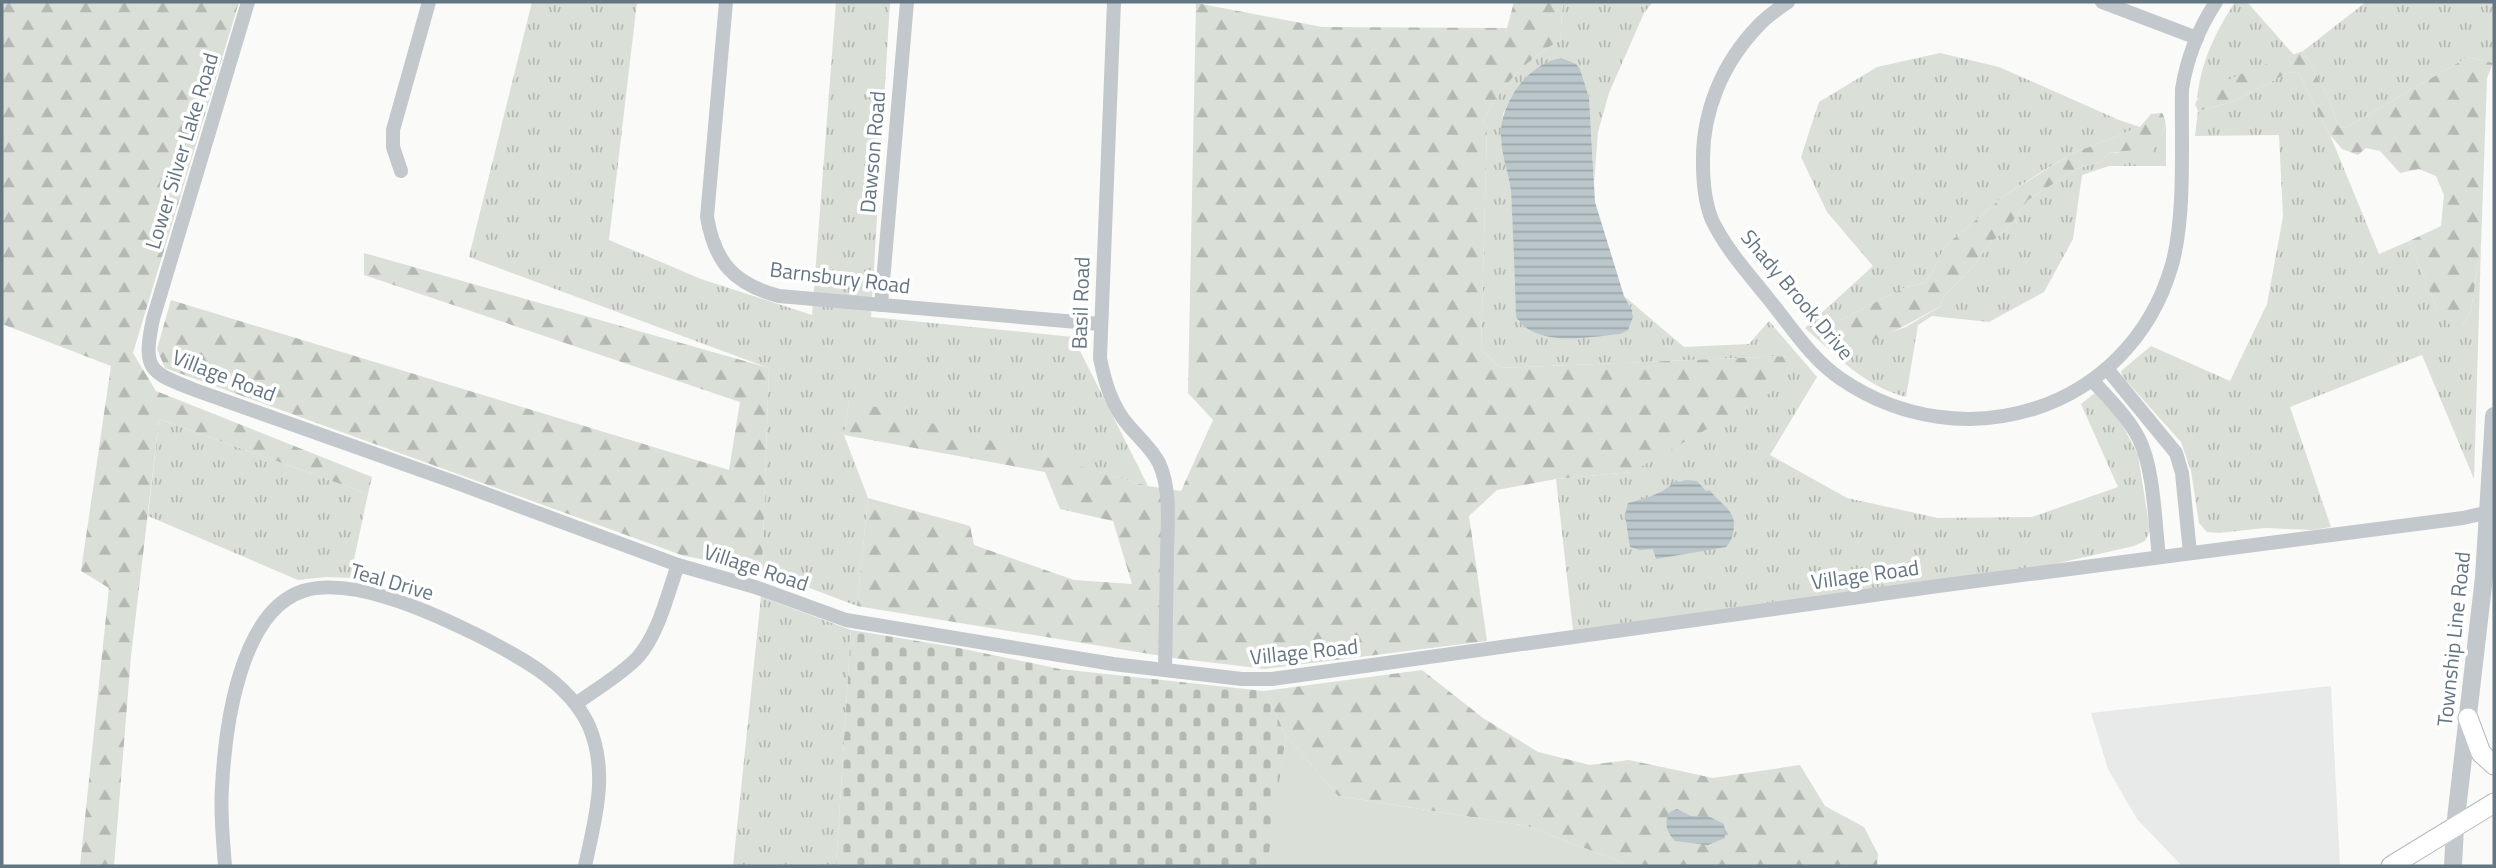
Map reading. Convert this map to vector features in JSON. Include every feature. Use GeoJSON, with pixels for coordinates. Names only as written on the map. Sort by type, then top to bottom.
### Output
{"type":"FeatureCollection","features":[{"type":"Feature","properties":{"kind":"main road"},"geometry":{"type":"LineString","coordinates":[[2468,718],[2481,753],[2494,765]]}},
{"type":"Feature","properties":{"kind":"main road"},"geometry":{"type":"LineString","coordinates":[[2391,866],[2494,803]]}},
{"type":"Feature","properties":{"kind":"street","name":"Lower Silver Lake Road"},"geometry":{"type":"LineString","coordinates":[[155,372],[150,364],[148,351],[156,313],[248,2]]}},
{"type":"Feature","properties":{"kind":"street"},"geometry":{"type":"LineString","coordinates":[[401,171],[393,147],[393,130],[429,2]]}},
{"type":"Feature","properties":{"kind":"street","name":"Barnsbury Road"},"geometry":{"type":"LineString","coordinates":[[726,2],[707,217],[716,250],[737,278],[759,291],[779,296],[1100,324]]}},
{"type":"Feature","properties":{"kind":"street","name":"Dawson Road"},"geometry":{"type":"LineString","coordinates":[[881,305],[907,2]]}},
{"type":"Feature","properties":{"kind":"street","name":"Basil Road"},"geometry":{"type":"LineString","coordinates":[[1114,2],[1100,358],[1110,396],[1127,425],[1144,442],[1158,462],[1165,481],[1165,670]]}},
{"type":"Feature","properties":{"kind":"street","name":"Shady Brook Drive"},"geometry":{"type":"LineString","coordinates":[[1788,2],[1759,24],[1729,63],[1710,105],[1702,142],[1703,180],[1711,217],[1726,247],[1817,358],[1840,378],[1876,399],[1925,414],[1964,420],[1995,419],[2033,410],[2069,394],[2108,370],[2140,333],[2171,268],[2179,213],[2182,89],[2189,57],[2216,2]]}},
{"type":"Feature","properties":{"kind":"street"},"geometry":{"type":"LineString","coordinates":[[2102,2],[2197,38]]}},
{"type":"Feature","properties":{"kind":"street"},"geometry":{"type":"LineString","coordinates":[[2108,370],[2176,453],[2182,473],[2190,552]]}},
{"type":"Feature","properties":{"kind":"street","name":"Village Road"},"geometry":{"type":"LineString","coordinates":[[155,372],[195,390],[678,565],[755,587],[846,620],[1165,670],[1242,679],[1299,677],[2492,512]]}},
{"type":"Feature","properties":{"kind":"street"},"geometry":{"type":"LineString","coordinates":[[2092,380],[2126,418],[2143,447],[2159,557]]}},
{"type":"Feature","properties":{"kind":"street","name":"Township Line Road"},"geometry":{"type":"LineString","coordinates":[[2453,866],[2455,827],[2492,512],[2494,416]]}},
{"type":"Feature","properties":{"kind":"street"},"geometry":{"type":"LineString","coordinates":[[576,704],[625,667],[646,646],[678,565]]}},
{"type":"Feature","properties":{"kind":"street","name":"Teal Drive"},"geometry":{"type":"LineString","coordinates":[[225,866],[222,789],[225,747],[244,666],[259,628],[278,605],[294,595],[332,587],[353,590],[416,608],[485,639],[527,663],[556,684],[576,704],[588,726],[599,763],[599,799],[585,866]]}},
{"type":"Feature","properties":{"kind":"shaded area"},"geometry":{"type":"Polygon","coordinates":[[[1561,58],[1576,64],[1580,69],[1589,97],[1595,202],[1633,317],[1628,330],[1620,334],[1578,338],[1549,337],[1525,327],[1516,317],[1511,192],[1501,138],[1502,125],[1510,99],[1527,77],[1537,68],[1561,58]]]}},
{"type":"Feature","properties":{"kind":"shaded area"},"geometry":{"type":"Polygon","coordinates":[[[1676,480],[1697,481],[1706,491],[1710,490],[1732,515],[1732,538],[1726,547],[1656,559],[1653,549],[1640,550],[1630,547],[1625,515],[1628,503],[1660,492],[1676,480]]]}},
{"type":"Feature","properties":{"kind":"shaded area"},"geometry":{"type":"Polygon","coordinates":[[[2331,686],[2340,866],[2182,866],[2137,819],[2108,769],[2091,713],[2331,686]]]}},
{"type":"Feature","properties":{"kind":"shaded area"},"geometry":{"type":"Polygon","coordinates":[[[1677,809],[1691,816],[1710,817],[1724,824],[1725,838],[1708,845],[1675,841],[1666,823],[1670,812],[1677,809]]]}},
{"type":"Feature","properties":{"kind":"green space"},"geometry":{"type":"Polygon","coordinates":[[[2,2],[239,2],[133,353],[156,391],[372,477],[368,494],[159,419],[131,656],[114,866],[80,866],[109,588],[81,571],[111,366],[2,324],[2,2]]]}},
{"type":"Feature","properties":{"kind":"green space"},"geometry":{"type":"Polygon","coordinates":[[[532,2],[637,2],[609,240],[701,279],[812,315],[836,2],[890,2],[871,317],[1073,337],[1148,486],[849,400],[844,435],[868,498],[857,606],[762,570],[769,368],[469,257],[532,2]]]}},
{"type":"Feature","properties":{"kind":"green space"},"geometry":{"type":"Polygon","coordinates":[[[1514,2],[1563,2],[1561,35],[1560,40],[1516,74],[1499,94],[1483,120],[1487,129],[1481,349],[1500,368],[1789,356],[1775,390],[1632,472],[1556,479],[1497,490],[1469,516],[1487,641],[1265,669],[1174,658],[857,606],[868,498],[970,526],[974,545],[1074,580],[1132,584],[1113,521],[1060,509],[1045,472],[844,435],[849,399],[1148,486],[1181,491],[1213,420],[1188,393],[1196,3],[1322,27],[1507,28],[1514,2]]]}},
{"type":"Feature","properties":{"kind":"green space"},"geometry":{"type":"Polygon","coordinates":[[[1563,2],[1653,2],[1644,13],[1609,93],[1598,132],[1594,184],[1589,97],[1580,69],[1561,58],[1548,62],[1528,76],[1511,97],[1503,114],[1501,140],[1511,190],[1518,321],[1555,337],[1620,334],[1633,317],[1624,296],[1684,347],[1749,344],[1769,321],[1817,377],[1770,455],[1847,498],[1938,518],[2032,517],[2118,487],[2081,404],[2095,393],[2121,422],[2138,455],[2150,531],[2145,541],[2134,546],[2050,565],[1573,630],[1556,479],[1632,472],[1788,356],[1500,368],[1481,349],[1487,129],[1483,120],[1499,94],[1516,74],[1560,40],[1563,2]]]}},
{"type":"Feature","properties":{"kind":"green space"},"geometry":{"type":"Polygon","coordinates":[[[2235,2],[2247,2],[2294,55],[2253,70],[2197,99],[2210,48],[2235,2]]]}},
{"type":"Feature","properties":{"kind":"green space"},"geometry":{"type":"Polygon","coordinates":[[[2366,2],[2494,2],[2493,63],[2468,57],[2345,128],[2339,127],[2326,93],[2303,51],[2366,2]]]}},
{"type":"Feature","properties":{"kind":"green space"},"geometry":{"type":"Polygon","coordinates":[[[2303,51],[2326,93],[2339,127],[2345,128],[2468,57],[2493,63],[2487,78],[2481,245],[2471,310],[2462,326],[2451,326],[2437,309],[2409,241],[2441,226],[2444,195],[2436,176],[2419,169],[2400,173],[2380,151],[2366,148],[2358,155],[2342,149],[2330,135],[2298,72],[2288,73],[2232,102],[2198,111],[2195,104],[2212,88],[2243,73],[2303,51]]]}},
{"type":"Feature","properties":{"kind":"green space"},"geometry":{"type":"Polygon","coordinates":[[[1940,53],[1999,67],[2140,127],[2071,154],[2004,196],[1945,246],[1924,283],[1906,287],[1840,320],[1842,349],[1906,327],[1941,306],[1943,297],[1970,270],[1991,242],[2007,229],[2028,200],[2076,169],[2102,161],[2108,153],[2145,147],[2160,137],[2166,120],[2166,166],[2109,166],[2082,175],[2073,239],[2044,292],[1989,322],[1932,316],[1918,325],[1906,397],[1864,378],[1805,328],[1873,266],[1827,212],[1801,157],[1819,102],[1877,67],[1940,53]]]}},
{"type":"Feature","properties":{"kind":"green space"},"geometry":{"type":"Polygon","coordinates":[[[2298,72],[2330,135],[2379,254],[2409,241],[2437,309],[2462,326],[2471,310],[2481,245],[2474,479],[2422,355],[2290,407],[2331,527],[2313,530],[2265,528],[2207,532],[2199,523],[2191,471],[2181,442],[2122,376],[2121,371],[2151,346],[2230,381],[2267,304],[2283,217],[2279,135],[2195,136],[2198,111],[2232,102],[2288,73],[2298,72]]]}},
{"type":"Feature","properties":{"kind":"green space"},"geometry":{"type":"Polygon","coordinates":[[[2162,113],[2165,119],[2164,129],[2152,154],[2136,150],[2108,153],[2102,161],[2076,169],[2028,200],[2007,229],[1991,242],[1970,270],[1943,297],[1941,306],[1867,342],[1837,348],[1825,345],[1823,339],[1827,328],[1906,287],[1924,283],[1945,246],[2004,196],[2071,154],[2140,127],[2151,114],[2162,113]]]}},
{"type":"Feature","properties":{"kind":"green space"},"geometry":{"type":"Polygon","coordinates":[[[364,253],[769,368],[762,570],[684,556],[165,368],[157,349],[171,300],[729,470],[740,402],[364,275],[364,253]]]}},
{"type":"Feature","properties":{"kind":"green space"},"geometry":{"type":"Polygon","coordinates":[[[159,419],[368,494],[350,578],[298,580],[148,516],[159,419]]]}},
{"type":"Feature","properties":{"kind":"green space"},"geometry":{"type":"Polygon","coordinates":[[[761,597],[851,630],[836,866],[733,866],[761,597]]]}},
{"type":"Feature","properties":{"kind":"green space"},"geometry":{"type":"Polygon","coordinates":[[[851,630],[954,647],[1060,669],[1264,691],[1286,735],[1268,866],[836,866],[851,630]]]}},
{"type":"Feature","properties":{"kind":"green space"},"geometry":{"type":"Polygon","coordinates":[[[1422,670],[1483,718],[1538,752],[1590,765],[1629,760],[1713,778],[1800,765],[1825,806],[1864,827],[1878,854],[1877,866],[1631,866],[1527,826],[1338,796],[1286,735],[1264,691],[1422,670]]]}},
{"type":"Feature","properties":{"kind":"green space"},"geometry":{"type":"Polygon","coordinates":[[[1286,735],[1338,796],[1527,826],[1631,866],[1267,866],[1286,735]]]}}]}
